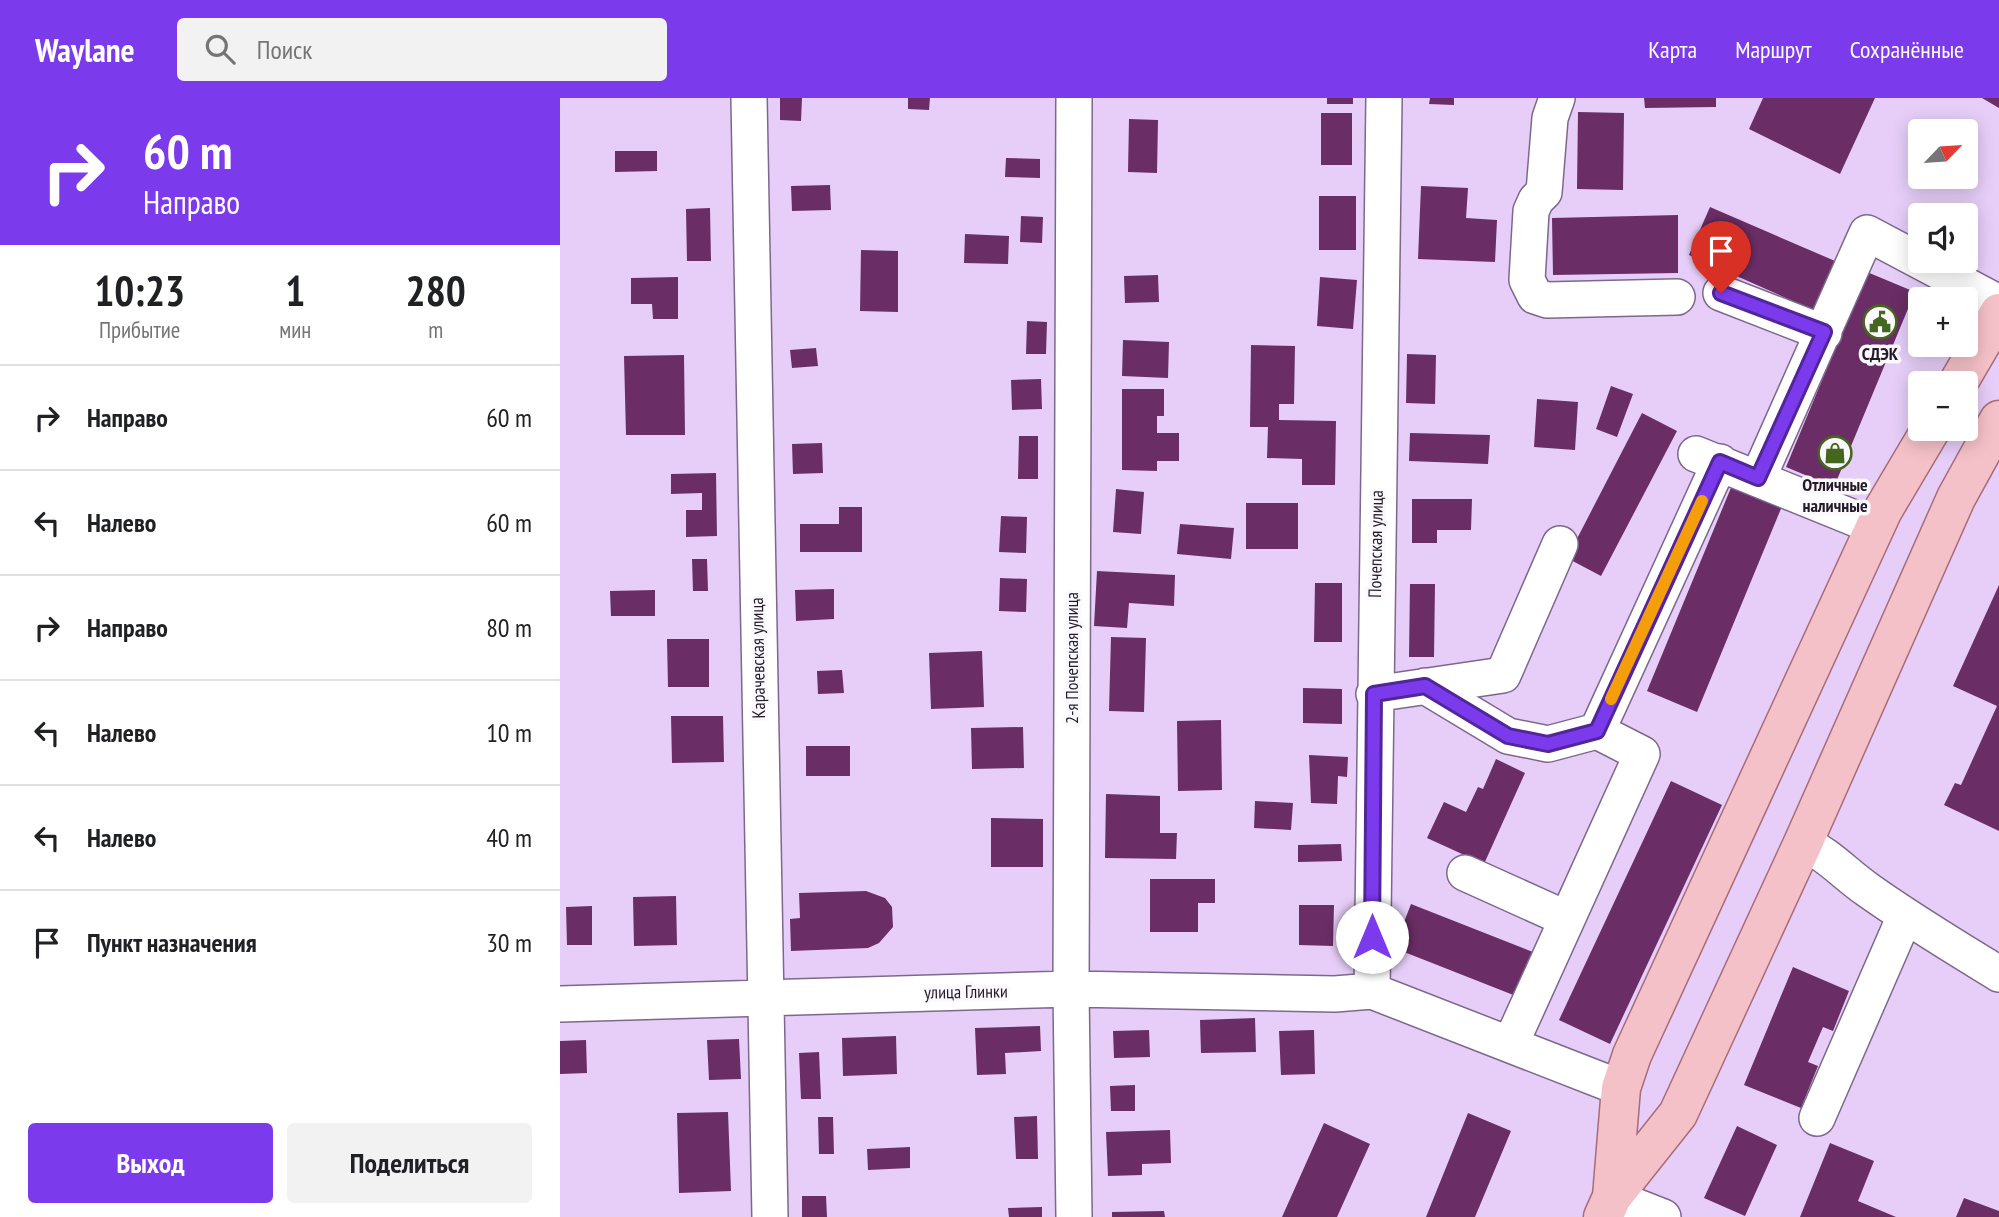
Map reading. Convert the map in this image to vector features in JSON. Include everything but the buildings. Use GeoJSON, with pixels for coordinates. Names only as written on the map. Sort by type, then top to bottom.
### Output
{"type":"FeatureCollection","features":[{"type":"Feature","properties":{"kind":"main road"},"geometry":{"type":"LineString","coordinates":[[1965,371],[1999,313]]}},
{"type":"Feature","properties":{"kind":"main road"},"geometry":{"type":"LineString","coordinates":[[1608,1207],[1678,1114],[1803,843],[1956,498],[1998,424]]}},
{"type":"Feature","properties":{"kind":"main road"},"geometry":{"type":"LineString","coordinates":[[1608,1207],[1621,1088],[1632,1055],[1876,527],[1924,441]]}},
{"type":"Feature","properties":{"kind":"street","name":"Карачевская улица"},"geometry":{"type":"LineString","coordinates":[[749,98],[770,1217]]}},
{"type":"Feature","properties":{"kind":"street","name":"2-я Почепская улица"},"geometry":{"type":"LineString","coordinates":[[1074,98],[1071,989],[1074,1217]]}},
{"type":"Feature","properties":{"kind":"street","name":"Почепская улица"},"geometry":{"type":"LineString","coordinates":[[1372,991],[1384,98]]}},
{"type":"Feature","properties":{"kind":"street"},"geometry":{"type":"LineString","coordinates":[[1557,98],[1550,118],[1545,192],[1536,200],[1531,211],[1527,280],[1535,296],[1546,300],[1677,298]]}},
{"type":"Feature","properties":{"kind":"street"},"geometry":{"type":"LineString","coordinates":[[1758,478],[1867,233],[1999,303]]}},
{"type":"Feature","properties":{"kind":"street"},"geometry":{"type":"LineString","coordinates":[[1721,293],[1824,332]]}},
{"type":"Feature","properties":{"kind":"street"},"geometry":{"type":"LineString","coordinates":[[1597,731],[1708,458],[1876,527]]}},
{"type":"Feature","properties":{"kind":"street"},"geometry":{"type":"LineString","coordinates":[[1374,694],[1503,675],[1560,544]]}},
{"type":"Feature","properties":{"kind":"street"},"geometry":{"type":"LineString","coordinates":[[1425,686],[1508,736],[1548,744],[1597,731],[1642,754],[1511,1043]]}},
{"type":"Feature","properties":{"kind":"street"},"geometry":{"type":"LineString","coordinates":[[1803,843],[1826,854],[1854,881],[1905,916],[1999,974]]}},
{"type":"Feature","properties":{"kind":"street"},"geometry":{"type":"LineString","coordinates":[[1465,873],[1567,919]]}},
{"type":"Feature","properties":{"kind":"street"},"geometry":{"type":"LineString","coordinates":[[1817,1118],[1905,916]]}},
{"type":"Feature","properties":{"kind":"street","name":"улица Глинки"},"geometry":{"type":"LineString","coordinates":[[560,1004],[1071,989],[1335,993],[1372,991]]}},
{"type":"Feature","properties":{"kind":"street"},"geometry":{"type":"LineString","coordinates":[[1372,991],[1621,1088]]}},
{"type":"Feature","properties":{"kind":"street"},"geometry":{"type":"LineString","coordinates":[[1608,1207],[1656,1216]]}},
{"type":"Feature","properties":{"kind":"slow traffic"},"geometry":{"type":"LineString","coordinates":[[1611,699],[1702,501]]}},
{"type":"Feature","properties":{"kind":"place","name":"СДЭК"},"geometry":{"type":"Point","coordinates":[1880,322]}},
{"type":"Feature","properties":{"kind":"place","name":"Отличные наличные"},"geometry":{"type":"Point","coordinates":[1835,453]}},
{"type":"Feature","properties":{"kind":"route"},"geometry":{"type":"LineString","coordinates":[[1372,937],[1374,694],[1425,686],[1508,736],[1548,744],[1597,731],[1720,462],[1758,478],[1824,332],[1721,293]]}}]}
